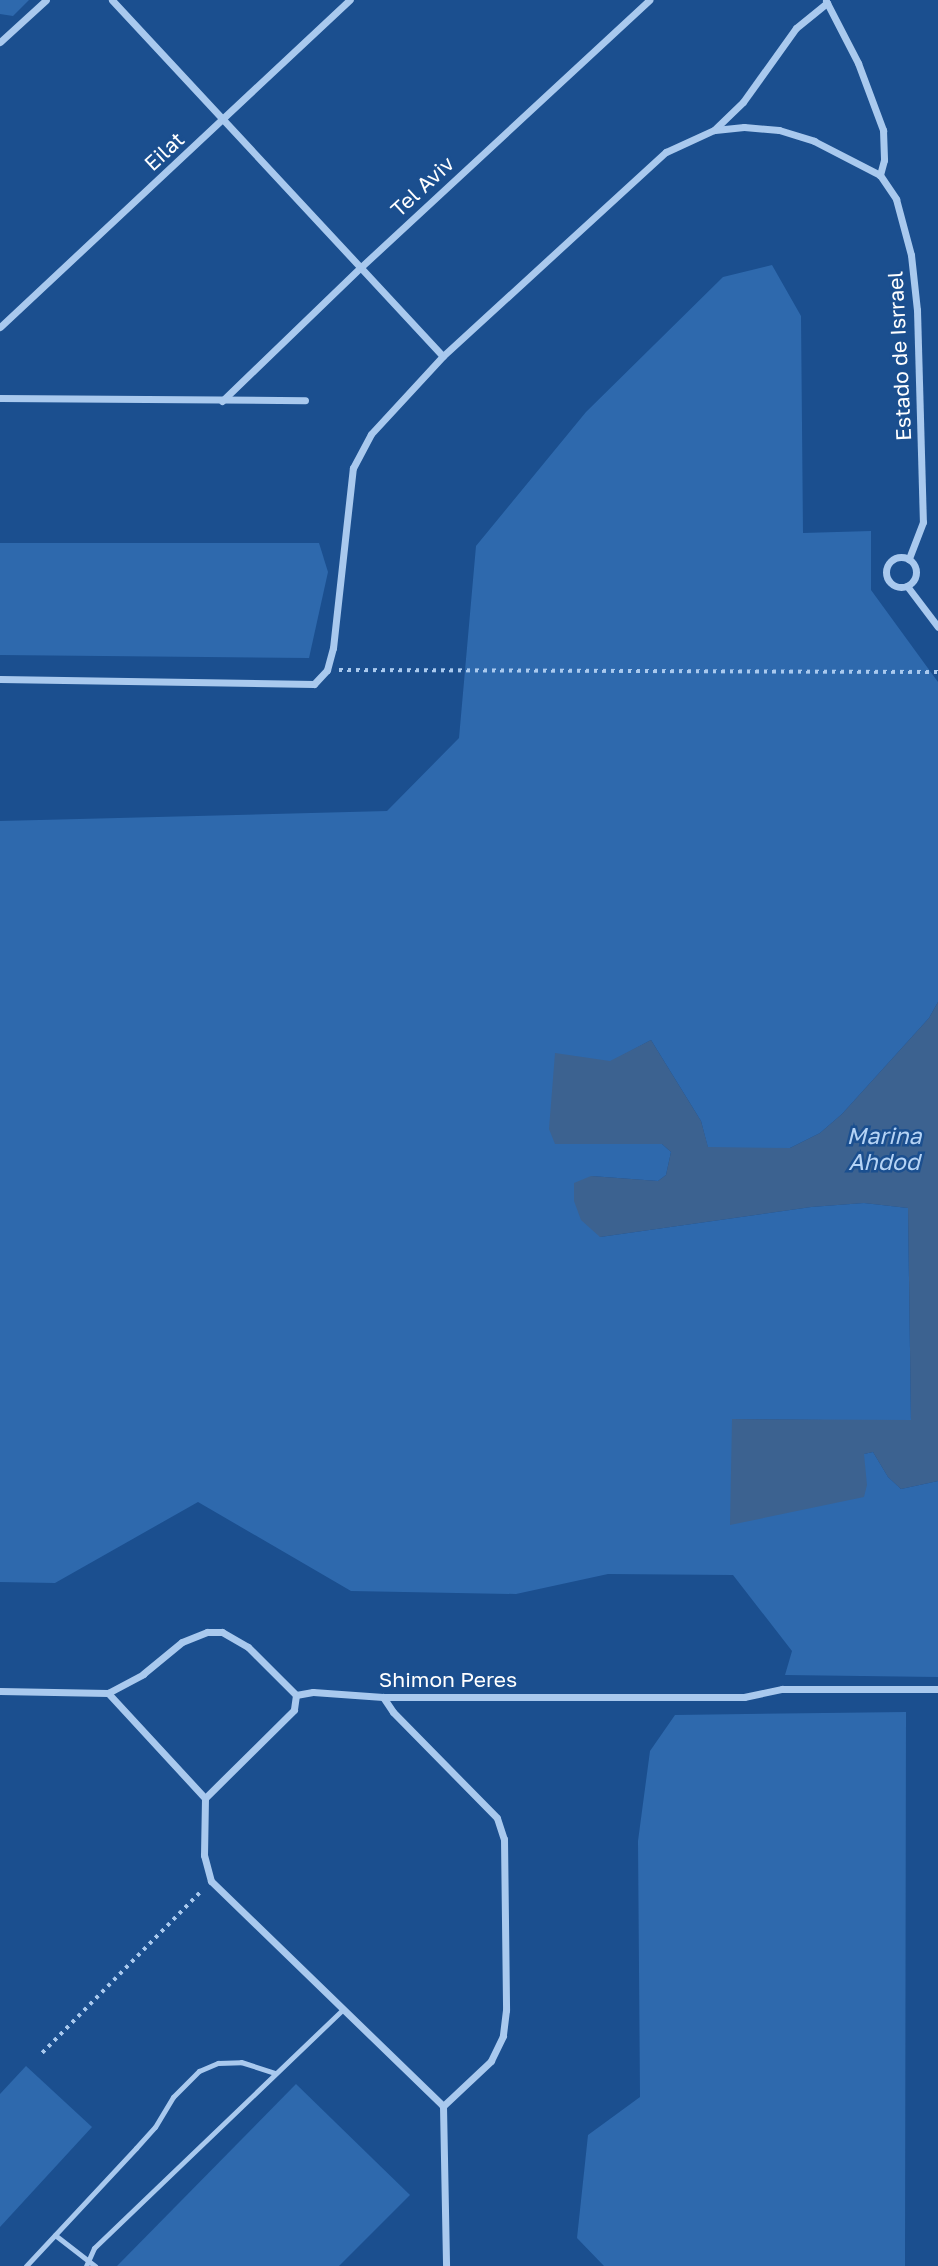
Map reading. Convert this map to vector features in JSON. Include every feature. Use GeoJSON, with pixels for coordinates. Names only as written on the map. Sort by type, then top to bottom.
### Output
{"type":"FeatureCollection","features":[{"type":"Feature","properties":{"kind":"street"},"geometry":{"type":"LineString","coordinates":[[0,42],[46,0]]}},
{"type":"Feature","properties":{"kind":"street"},"geometry":{"type":"LineString","coordinates":[[112,0],[443,356]]}},
{"type":"Feature","properties":{"kind":"street","name":"Eilat"},"geometry":{"type":"LineString","coordinates":[[0,327],[350,0]]}},
{"type":"Feature","properties":{"kind":"street","name":"Tel Aviv"},"geometry":{"type":"LineString","coordinates":[[222,401],[361,267],[649,0]]}},
{"type":"Feature","properties":{"kind":"street"},"geometry":{"type":"LineString","coordinates":[[0,680],[314,684],[327,670],[333,648],[353,468],[371,434],[443,356],[666,152],[714,130],[744,127],[779,130],[814,141],[880,175],[884,160],[883,130],[858,63],[826,1],[796,28],[743,102],[714,130]]}},
{"type":"Feature","properties":{"kind":"street","name":"Estado de Isrrael"},"geometry":{"type":"LineString","coordinates":[[880,175],[896,199],[911,255],[917,310],[922,522],[909,559]]}},
{"type":"Feature","properties":{"kind":"street"},"geometry":{"type":"LineString","coordinates":[[0,398],[305,400]]}},
{"type":"Feature","properties":{"kind":"street"},"geometry":{"type":"LineString","coordinates":[[894,558],[909,559],[917,571],[915,580],[907,586],[892,584],[886,570],[894,558]]}},
{"type":"Feature","properties":{"kind":"street"},"geometry":{"type":"LineString","coordinates":[[907,586],[938,627]]}},
{"type":"Feature","properties":{"kind":"street"},"geometry":{"type":"LineString","coordinates":[[0,1691],[108,1693],[143,1674],[182,1642],[207,1632],[222,1633],[248,1647],[296,1695],[294,1710],[205,1798]]}},
{"type":"Feature","properties":{"kind":"street","name":"Shimon Peres"},"geometry":{"type":"LineString","coordinates":[[296,1695],[313,1692],[383,1697],[744,1697],[782,1689],[938,1689]]}},
{"type":"Feature","properties":{"kind":"street"},"geometry":{"type":"LineString","coordinates":[[108,1693],[205,1798],[204,1855],[211,1881],[443,2106],[446,2266]]}},
{"type":"Feature","properties":{"kind":"street"},"geometry":{"type":"LineString","coordinates":[[383,1697],[393,1712],[497,1818],[504,1839],[506,2010],[503,2036],[491,2061],[443,2106]]}},
{"type":"Feature","properties":{"kind":"lane"},"geometry":{"type":"LineString","coordinates":[[86,2266],[87,2259],[172,2171],[343,2010]]}},
{"type":"Feature","properties":{"kind":"lane"},"geometry":{"type":"LineString","coordinates":[[26,2266],[155,2127],[173,2097],[199,2071],[218,2063],[241,2063],[275,2073]]}},
{"type":"Feature","properties":{"kind":"lane"},"geometry":{"type":"LineString","coordinates":[[55,2235],[95,2266]]}},
{"type":"Feature","properties":{"kind":"path"},"geometry":{"type":"LineString","coordinates":[[327,670],[938,672]]}},
{"type":"Feature","properties":{"kind":"path"},"geometry":{"type":"LineString","coordinates":[[42,2053],[211,1881]]}},
{"type":"Feature","properties":{"kind":"shaded area"},"geometry":{"type":"Polygon","coordinates":[[[0,0],[29,0],[13,16],[0,14],[0,0]]]}},
{"type":"Feature","properties":{"kind":"shaded area"},"geometry":{"type":"Polygon","coordinates":[[[772,265],[801,316],[803,533],[871,531],[871,590],[938,682],[938,1002],[929,1018],[842,1114],[820,1133],[790,1148],[708,1148],[701,1121],[651,1040],[610,1062],[555,1144],[662,1144],[671,1152],[666,1175],[658,1181],[591,1176],[600,1237],[811,1207],[864,1203],[908,1208],[911,1421],[732,1419],[864,1469],[864,1454],[873,1452],[888,1477],[901,1489],[938,1481],[938,1677],[785,1675],[792,1651],[733,1575],[608,1574],[516,1594],[351,1591],[198,1502],[55,1583],[0,1582],[0,821],[387,811],[459,738],[476,546],[586,412],[723,277],[772,265]]]}},
{"type":"Feature","properties":{"kind":"shaded area"},"geometry":{"type":"Polygon","coordinates":[[[0,543],[319,543],[328,572],[309,658],[0,655],[0,543]]]}},
{"type":"Feature","properties":{"kind":"shaded area"},"geometry":{"type":"Polygon","coordinates":[[[906,1712],[905,2266],[604,2266],[577,2238],[588,2135],[640,2097],[638,1841],[650,1751],[675,1715],[906,1712]]]}},
{"type":"Feature","properties":{"kind":"shaded area"},"geometry":{"type":"Polygon","coordinates":[[[26,2066],[92,2127],[0,2227],[0,2094],[26,2066]]]}},
{"type":"Feature","properties":{"kind":"shaded area"},"geometry":{"type":"Polygon","coordinates":[[[296,2084],[410,2195],[339,2266],[117,2266],[296,2084]]]}},
{"type":"Feature","properties":{"kind":"water","name":"Marina Ahdod"},"geometry":{"type":"Polygon","coordinates":[[[938,1002],[938,1481],[901,1489],[888,1477],[873,1452],[864,1454],[867,1485],[864,1497],[730,1525],[732,1419],[911,1420],[908,1208],[864,1203],[811,1207],[600,1237],[581,1220],[574,1201],[574,1183],[591,1176],[658,1181],[666,1175],[671,1152],[662,1144],[555,1144],[549,1129],[555,1053],[610,1061],[651,1040],[701,1121],[708,1147],[790,1148],[820,1133],[842,1114],[929,1018],[938,1002]]]}}]}
